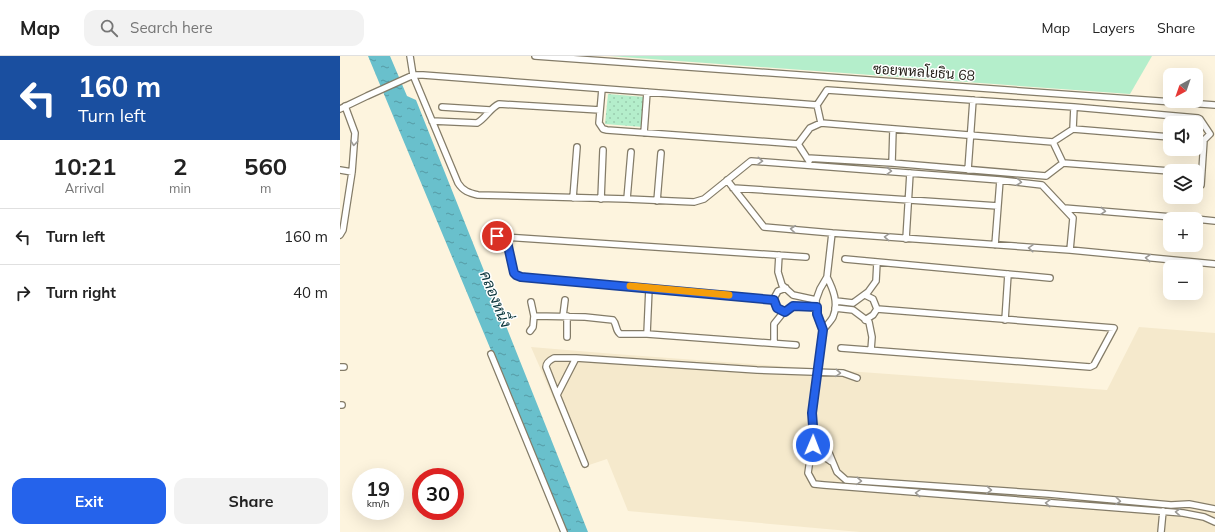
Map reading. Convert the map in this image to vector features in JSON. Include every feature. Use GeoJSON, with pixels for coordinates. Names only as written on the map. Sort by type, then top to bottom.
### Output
{"type":"FeatureCollection","features":[{"type":"Feature","properties":{"kind":"street"},"geometry":{"type":"LineString","coordinates":[[410,56],[411,76],[458,183],[465,191],[478,195],[694,202],[699,201],[752,161],[1000,180],[1042,185],[1073,218],[1070,250]]}},
{"type":"Feature","properties":{"kind":"street","name":"ซอยพหลโยธิน 68"},"geometry":{"type":"LineString","coordinates":[[536,56],[1215,105]]}},
{"type":"Feature","properties":{"kind":"street"},"geometry":{"type":"LineString","coordinates":[[340,234],[342,230],[352,172],[356,133],[342,108],[411,76],[423,75],[817,105]]}},
{"type":"Feature","properties":{"kind":"street"},"geometry":{"type":"LineString","coordinates":[[602,89],[599,123],[603,129],[798,144]]}},
{"type":"Feature","properties":{"kind":"street"},"geometry":{"type":"LineString","coordinates":[[821,123],[817,105],[827,90],[1074,107],[1198,118],[1212,134],[1204,140],[1200,164]]}},
{"type":"Feature","properties":{"kind":"street"},"geometry":{"type":"LineString","coordinates":[[644,133],[647,92]]}},
{"type":"Feature","properties":{"kind":"street"},"geometry":{"type":"LineString","coordinates":[[968,170],[974,100]]}},
{"type":"Feature","properties":{"kind":"street"},"geometry":{"type":"LineString","coordinates":[[432,121],[478,123],[490,110],[499,104],[600,110]]}},
{"type":"Feature","properties":{"kind":"street"},"geometry":{"type":"LineString","coordinates":[[442,106],[490,110]]}},
{"type":"Feature","properties":{"kind":"street"},"geometry":{"type":"LineString","coordinates":[[1073,129],[1074,107]]}},
{"type":"Feature","properties":{"kind":"street"},"geometry":{"type":"LineString","coordinates":[[798,144],[810,128],[821,123],[1053,142],[1073,129],[1163,136]]}},
{"type":"Feature","properties":{"kind":"street"},"geometry":{"type":"LineString","coordinates":[[892,164],[893,129]]}},
{"type":"Feature","properties":{"kind":"street"},"geometry":{"type":"LineString","coordinates":[[1053,142],[1063,163]]}},
{"type":"Feature","properties":{"kind":"street"},"geometry":{"type":"LineString","coordinates":[[798,144],[811,165]]}},
{"type":"Feature","properties":{"kind":"street"},"geometry":{"type":"LineString","coordinates":[[574,198],[577,147]]}},
{"type":"Feature","properties":{"kind":"street"},"geometry":{"type":"LineString","coordinates":[[601,199],[603,150]]}},
{"type":"Feature","properties":{"kind":"street"},"geometry":{"type":"LineString","coordinates":[[627,199],[631,152]]}},
{"type":"Feature","properties":{"kind":"street"},"geometry":{"type":"LineString","coordinates":[[657,201],[661,153]]}},
{"type":"Feature","properties":{"kind":"street"},"geometry":{"type":"LineString","coordinates":[[807,158],[1046,176],[1063,163],[1163,170]]}},
{"type":"Feature","properties":{"kind":"street"},"geometry":{"type":"LineString","coordinates":[[340,170],[352,172]]}},
{"type":"Feature","properties":{"kind":"street"},"geometry":{"type":"LineString","coordinates":[[906,239],[910,173]]}},
{"type":"Feature","properties":{"kind":"street"},"geometry":{"type":"LineString","coordinates":[[727,180],[764,227],[906,239],[1070,250],[1215,264]]}},
{"type":"Feature","properties":{"kind":"street"},"geometry":{"type":"LineString","coordinates":[[994,245],[1000,180]]}},
{"type":"Feature","properties":{"kind":"street"},"geometry":{"type":"LineString","coordinates":[[733,188],[998,206]]}},
{"type":"Feature","properties":{"kind":"street"},"geometry":{"type":"LineString","coordinates":[[1064,208],[1163,216]]}},
{"type":"Feature","properties":{"kind":"street"},"geometry":{"type":"LineString","coordinates":[[1203,220],[1215,221]]}},
{"type":"Feature","properties":{"kind":"street"},"geometry":{"type":"LineString","coordinates":[[832,233],[827,277],[816,300],[817,314],[823,330],[812,413],[814,439],[808,473],[814,484],[1163,511],[1204,517],[1215,522]]}},
{"type":"Feature","properties":{"kind":"street"},"geometry":{"type":"LineString","coordinates":[[488,236],[806,257]]}},
{"type":"Feature","properties":{"kind":"street"},"geometry":{"type":"LineString","coordinates":[[506,237],[514,273],[521,277],[774,300]]}},
{"type":"Feature","properties":{"kind":"street"},"geometry":{"type":"LineString","coordinates":[[779,255],[778,272],[782,285],[793,295],[816,300]]}},
{"type":"Feature","properties":{"kind":"street"},"geometry":{"type":"LineString","coordinates":[[845,259],[1050,278]]}},
{"type":"Feature","properties":{"kind":"street"},"geometry":{"type":"LineString","coordinates":[[835,304],[853,303],[868,292],[876,281],[877,262]]}},
{"type":"Feature","properties":{"kind":"street"},"geometry":{"type":"LineString","coordinates":[[1005,320],[1008,274]]}},
{"type":"Feature","properties":{"kind":"street"},"geometry":{"type":"LineString","coordinates":[[823,330],[833,317],[835,304],[834,289],[827,277]]}},
{"type":"Feature","properties":{"kind":"street"},"geometry":{"type":"LineString","coordinates":[[647,334],[649,288]]}},
{"type":"Feature","properties":{"kind":"street"},"geometry":{"type":"LineString","coordinates":[[785,312],[777,308],[774,300],[778,291],[786,288]]}},
{"type":"Feature","properties":{"kind":"street"},"geometry":{"type":"LineString","coordinates":[[865,294],[873,299],[877,309]]}},
{"type":"Feature","properties":{"kind":"street"},"geometry":{"type":"LineString","coordinates":[[565,300],[567,337]]}},
{"type":"Feature","properties":{"kind":"street"},"geometry":{"type":"LineString","coordinates":[[530,331],[533,327],[534,316],[531,302]]}},
{"type":"Feature","properties":{"kind":"street"},"geometry":{"type":"LineString","coordinates":[[835,304],[853,310],[868,322],[872,337],[871,350]]}},
{"type":"Feature","properties":{"kind":"street"},"geometry":{"type":"LineString","coordinates":[[774,344],[774,324],[782,314],[793,306],[817,307]]}},
{"type":"Feature","properties":{"kind":"street"},"geometry":{"type":"LineString","coordinates":[[840,348],[1090,368],[1094,365],[1114,328],[877,309]]}},
{"type":"Feature","properties":{"kind":"street"},"geometry":{"type":"LineString","coordinates":[[865,320],[873,315],[877,309]]}},
{"type":"Feature","properties":{"kind":"street"},"geometry":{"type":"LineString","coordinates":[[534,316],[565,316],[613,320],[616,323],[617,330],[620,334],[647,334],[796,345]]}},
{"type":"Feature","properties":{"kind":"street"},"geometry":{"type":"LineString","coordinates":[[490,354],[497,367],[564,532]]}},
{"type":"Feature","properties":{"kind":"street"},"geometry":{"type":"LineString","coordinates":[[585,464],[546,367],[551,359],[554,358],[576,358],[757,370],[843,373],[857,378]]}},
{"type":"Feature","properties":{"kind":"street"},"geometry":{"type":"LineString","coordinates":[[557,395],[576,358]]}},
{"type":"Feature","properties":{"kind":"street"},"geometry":{"type":"LineString","coordinates":[[814,439],[827,448],[837,472],[846,480],[1049,494],[1171,505],[1189,504],[1214,509],[1208,519]]}},
{"type":"Feature","properties":{"kind":"street"},"geometry":{"type":"LineString","coordinates":[[810,460],[820,456],[832,462]]}},
{"type":"Feature","properties":{"kind":"street"},"geometry":{"type":"LineString","coordinates":[[1161,532],[1163,511]]}},
{"type":"Feature","properties":{"kind":"shaded area"},"geometry":{"type":"Polygon","coordinates":[[[1139,327],[1215,333],[1215,532],[860,532],[628,511],[607,459],[583,467],[531,347],[1107,390],[1139,327]]]}},
{"type":"Feature","properties":{"kind":"green space"},"geometry":{"type":"Polygon","coordinates":[[[610,56],[1152,56],[1130,94],[610,56]]]}},
{"type":"Feature","properties":{"kind":"green space"},"geometry":{"type":"Polygon","coordinates":[[[608,94],[645,97],[643,127],[605,124],[608,94]]]}},
{"type":"Feature","properties":{"kind":"water"},"geometry":{"type":"Polygon","coordinates":[[[368,56],[390,56],[407,96],[416,100],[588,532],[567,532],[368,56]]]}},
{"type":"Feature","properties":{"kind":"slow traffic"},"geometry":{"type":"LineString","coordinates":[[630,286],[729,295]]}},
{"type":"Feature","properties":{"kind":"route"},"geometry":{"type":"LineString","coordinates":[[497,236],[506,237],[514,273],[521,277],[774,300],[777,308],[785,312],[793,306],[817,307],[817,314],[823,330],[812,413],[813,445]]}},
{"type":"Feature","properties":{"kind":"water label","name":"คลองหนึ่ง"},"geometry":{"type":"Point","coordinates":[496,299]}}]}
